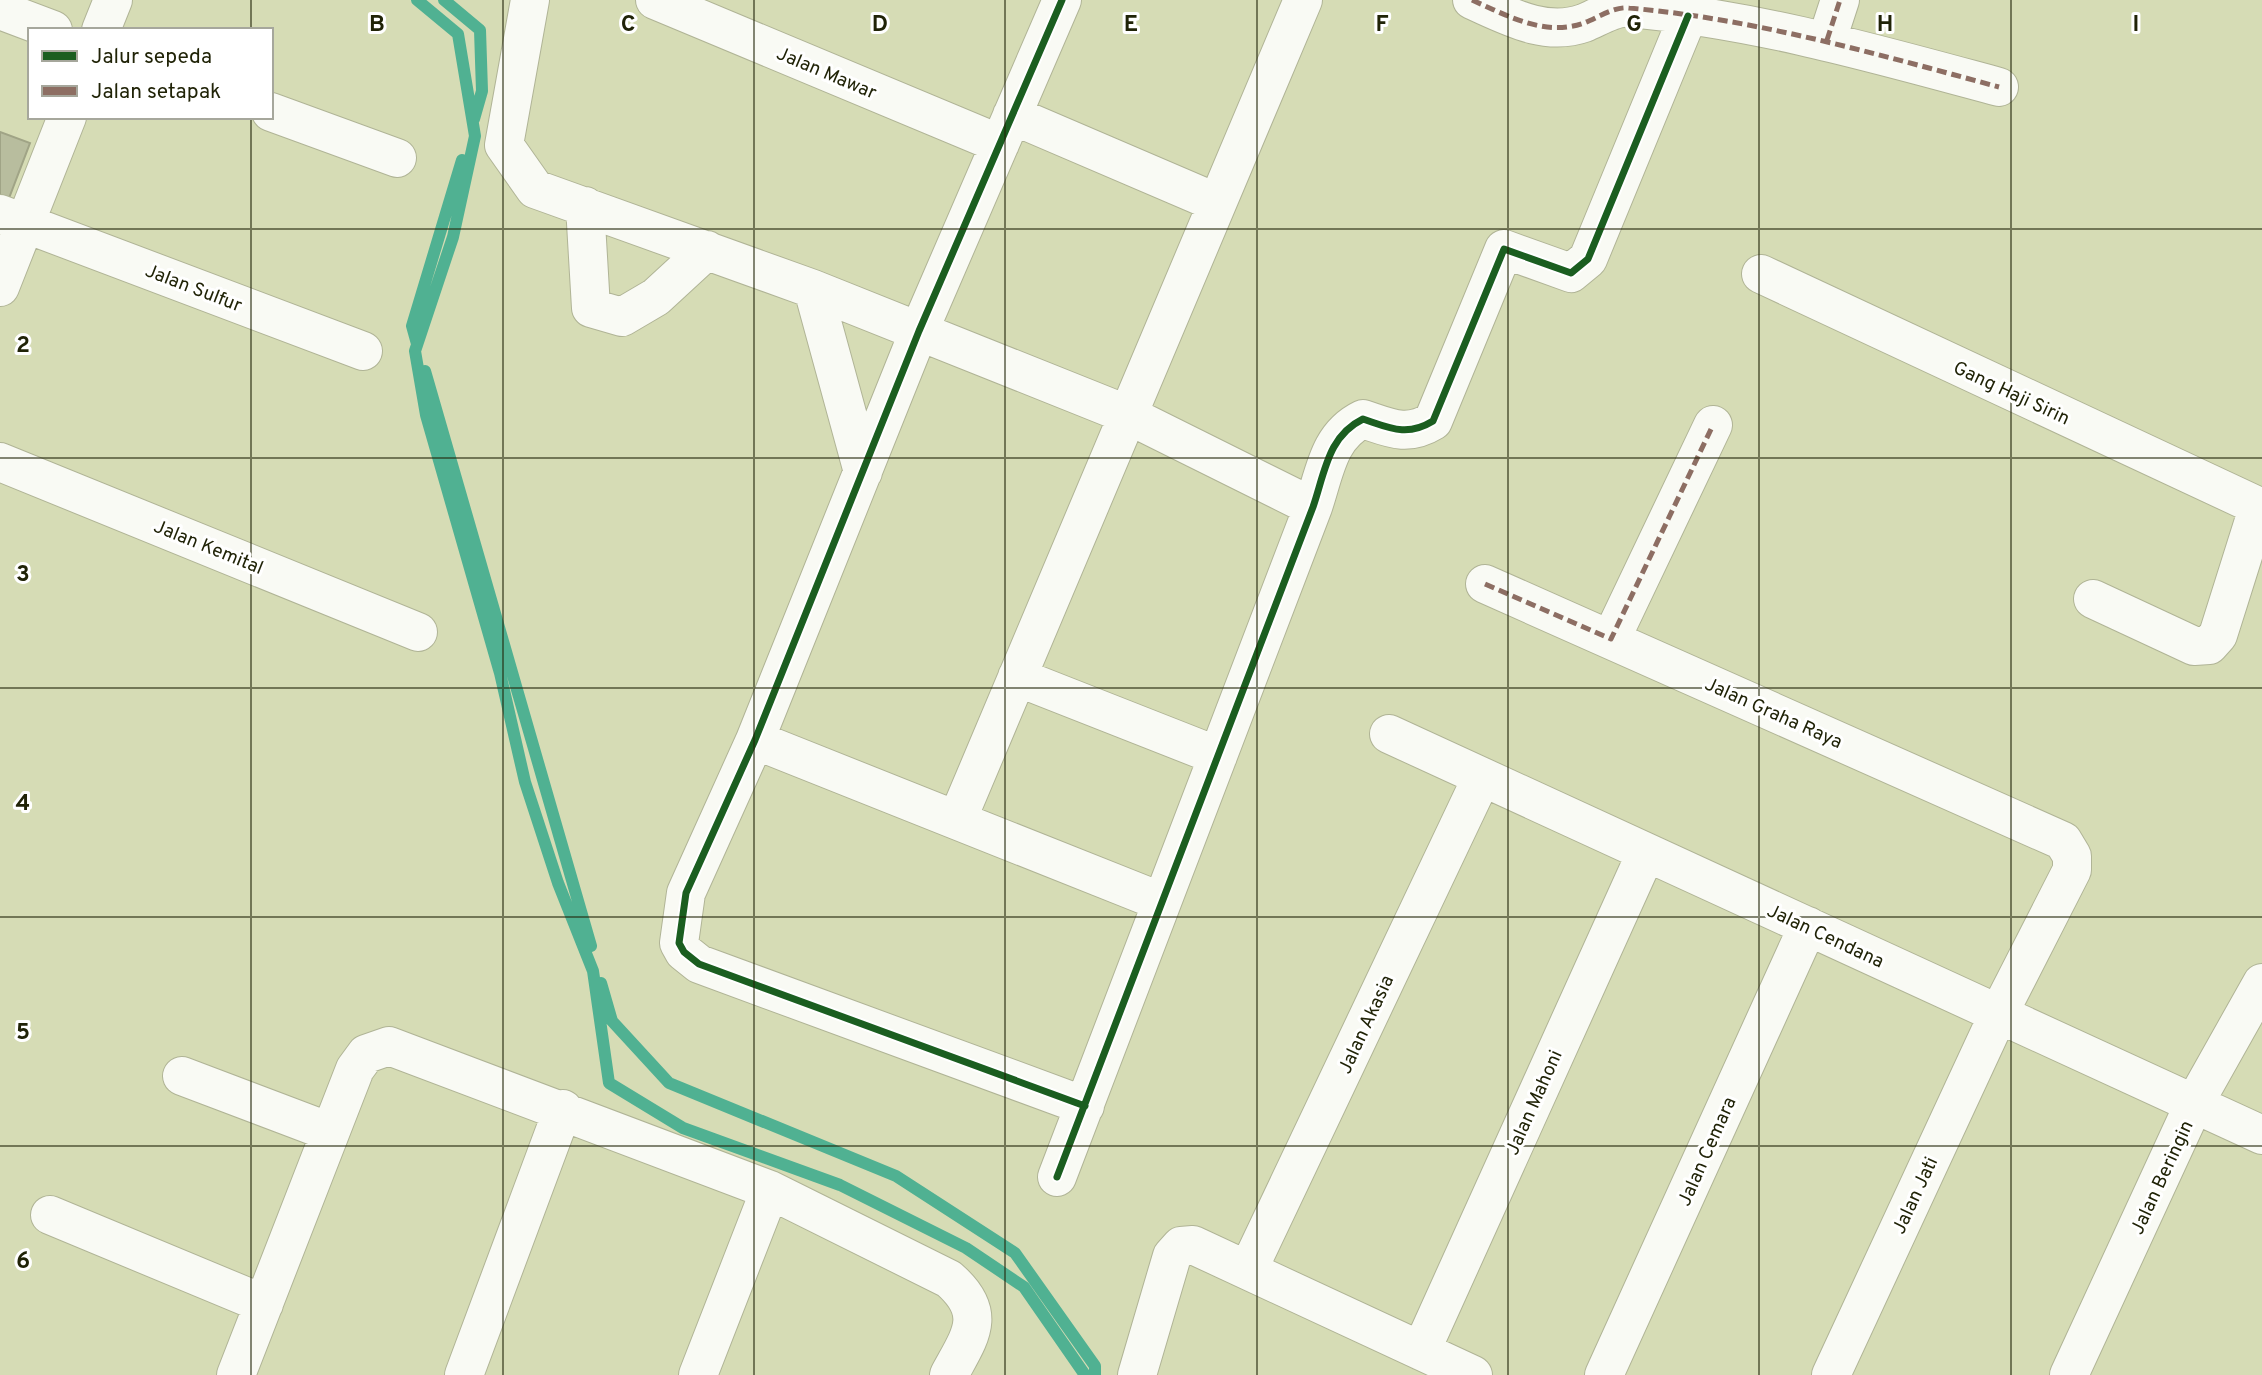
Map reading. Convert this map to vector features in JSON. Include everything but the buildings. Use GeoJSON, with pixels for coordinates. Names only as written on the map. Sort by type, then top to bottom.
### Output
{"type":"FeatureCollection","features":[{"type":"Feature","properties":{"kind":"street"},"geometry":{"type":"LineString","coordinates":[[103,28],[113,0]]}},
{"type":"Feature","properties":{"kind":"street"},"geometry":{"type":"LineString","coordinates":[[530,0],[504,145],[535,189],[813,289],[1126,414],[1313,507]]}},
{"type":"Feature","properties":{"kind":"street","name":"Jalan Mawar"},"geometry":{"type":"LineString","coordinates":[[655,0],[1006,129],[1215,202]]}},
{"type":"Feature","properties":{"kind":"street"},"geometry":{"type":"LineString","coordinates":[[1062,0],[919,331],[755,740],[686,893],[679,943],[684,952],[699,964],[1085,1106]]}},
{"type":"Feature","properties":{"kind":"street"},"geometry":{"type":"LineString","coordinates":[[957,820],[1215,202],[1303,0]]}},
{"type":"Feature","properties":{"kind":"street"},"geometry":{"type":"LineString","coordinates":[[1472,0],[1532,25],[1557,30],[1624,7],[1688,16],[1827,40],[1999,88]]}},
{"type":"Feature","properties":{"kind":"street"},"geometry":{"type":"LineString","coordinates":[[1827,40],[1840,0]]}},
{"type":"Feature","properties":{"kind":"street"},"geometry":{"type":"LineString","coordinates":[[0,10],[47,28]]}},
{"type":"Feature","properties":{"kind":"street"},"geometry":{"type":"LineString","coordinates":[[1058,1177],[1313,507],[1336,439],[1349,426],[1363,419],[1401,432],[1419,429],[1433,421],[1504,249],[1572,273],[1588,259],[1688,16]]}},
{"type":"Feature","properties":{"kind":"street"},"geometry":{"type":"LineString","coordinates":[[273,113],[397,158]]}},
{"type":"Feature","properties":{"kind":"street"},"geometry":{"type":"LineString","coordinates":[[0,286],[13,218],[66,119]]}},
{"type":"Feature","properties":{"kind":"street"},"geometry":{"type":"LineString","coordinates":[[585,206],[591,308],[622,317],[656,298],[707,250]]}},
{"type":"Feature","properties":{"kind":"street","name":"Jalan Sulfur"},"geometry":{"type":"LineString","coordinates":[[13,218],[363,351]]}},
{"type":"Feature","properties":{"kind":"street","name":"Gang Haji Sirin"},"geometry":{"type":"LineString","coordinates":[[1761,274],[2260,508]]}},
{"type":"Feature","properties":{"kind":"street"},"geometry":{"type":"LineString","coordinates":[[813,289],[863,472]]}},
{"type":"Feature","properties":{"kind":"street"},"geometry":{"type":"LineString","coordinates":[[1611,639],[1713,425]]}},
{"type":"Feature","properties":{"kind":"street","name":"Jalan Kemital"},"geometry":{"type":"LineString","coordinates":[[0,462],[418,632]]}},
{"type":"Feature","properties":{"kind":"street"},"geometry":{"type":"LineString","coordinates":[[2093,599],[2194,646],[2209,645],[2218,635],[2260,508]]}},
{"type":"Feature","properties":{"kind":"street","name":"Jalan Graha Raya"},"geometry":{"type":"LineString","coordinates":[[1485,584],[2063,841]]}},
{"type":"Feature","properties":{"kind":"street"},"geometry":{"type":"LineString","coordinates":[[1017,677],[1218,756]]}},
{"type":"Feature","properties":{"kind":"street","name":"Jalan Cendana"},"geometry":{"type":"LineString","coordinates":[[1390,734],[2262,1135]]}},
{"type":"Feature","properties":{"kind":"street"},"geometry":{"type":"LineString","coordinates":[[755,740],[1163,902]]}},
{"type":"Feature","properties":{"kind":"street","name":"Jalan Akasia"},"geometry":{"type":"LineString","coordinates":[[1248,1270],[1482,777]]}},
{"type":"Feature","properties":{"kind":"street","name":"Jalan Jati"},"geometry":{"type":"LineString","coordinates":[[1831,1375],[1998,1015],[2071,870],[2073,856],[2063,841]]}},
{"type":"Feature","properties":{"kind":"street","name":"Jalan Mahoni"},"geometry":{"type":"LineString","coordinates":[[1421,1351],[1646,853]]}},
{"type":"Feature","properties":{"kind":"street","name":"Jalan Cemara"},"geometry":{"type":"LineString","coordinates":[[1604,1375],[1808,926]]}},
{"type":"Feature","properties":{"kind":"street","name":"Jalan Beringin"},"geometry":{"type":"LineString","coordinates":[[2069,1375],[2194,1104],[2262,983]]}},
{"type":"Feature","properties":{"kind":"street"},"geometry":{"type":"LineString","coordinates":[[236,1375],[355,1069],[366,1054],[382,1046],[399,1048],[770,1190],[949,1279],[973,1307],[973,1318],[968,1339],[949,1375]]}},
{"type":"Feature","properties":{"kind":"street"},"geometry":{"type":"LineString","coordinates":[[182,1076],[330,1132]]}},
{"type":"Feature","properties":{"kind":"street"},"geometry":{"type":"LineString","coordinates":[[464,1375],[562,1109]]}},
{"type":"Feature","properties":{"kind":"street"},"geometry":{"type":"LineString","coordinates":[[698,1375],[770,1190]]}},
{"type":"Feature","properties":{"kind":"street"},"geometry":{"type":"LineString","coordinates":[[50,1215],[264,1304]]}},
{"type":"Feature","properties":{"kind":"street"},"geometry":{"type":"LineString","coordinates":[[1137,1375],[1177,1248],[1186,1245],[1201,1247],[1473,1375]]}},
{"type":"Feature","properties":{"kind":"waterway"},"geometry":{"type":"LineString","coordinates":[[417,0],[458,34],[475,136],[453,237],[415,351],[426,415],[500,673],[525,782],[558,883],[593,971],[609,1083],[683,1128],[840,1185],[966,1248],[1024,1287],[1085,1375]]}},
{"type":"Feature","properties":{"kind":"waterway"},"geometry":{"type":"LineString","coordinates":[[444,0],[480,30],[482,91],[474,119]]}},
{"type":"Feature","properties":{"kind":"waterway"},"geometry":{"type":"LineString","coordinates":[[417,344],[412,326],[462,160]]}},
{"type":"Feature","properties":{"kind":"waterway"},"geometry":{"type":"LineString","coordinates":[[425,371],[591,946]]}},
{"type":"Feature","properties":{"kind":"waterway"},"geometry":{"type":"LineString","coordinates":[[601,983],[612,1021],[669,1083],[896,1176],[1015,1253],[1095,1366],[1095,1375]]}},
{"type":"Feature","properties":{"kind":"marked path"},"geometry":{"type":"LineString","coordinates":[[1472,0],[1527,23],[1555,28],[1584,23],[1624,8],[1723,20],[1816,39],[1999,87]]}},
{"type":"Feature","properties":{"kind":"marked path"},"geometry":{"type":"LineString","coordinates":[[1827,40],[1840,0]]}},
{"type":"Feature","properties":{"kind":"marked path"},"geometry":{"type":"LineString","coordinates":[[1485,584],[1611,639],[1713,425]]}},
{"type":"Feature","properties":{"kind":"cycle path"},"geometry":{"type":"LineString","coordinates":[[1062,0],[919,331],[755,740],[686,893],[679,943],[684,952],[699,964],[1085,1106]]}},
{"type":"Feature","properties":{"kind":"cycle path"},"geometry":{"type":"LineString","coordinates":[[1057,1177],[1313,507],[1329,456],[1342,435],[1363,419],[1390,428],[1407,430],[1433,421],[1504,249],[1571,273],[1588,259],[1688,16]]}}]}
